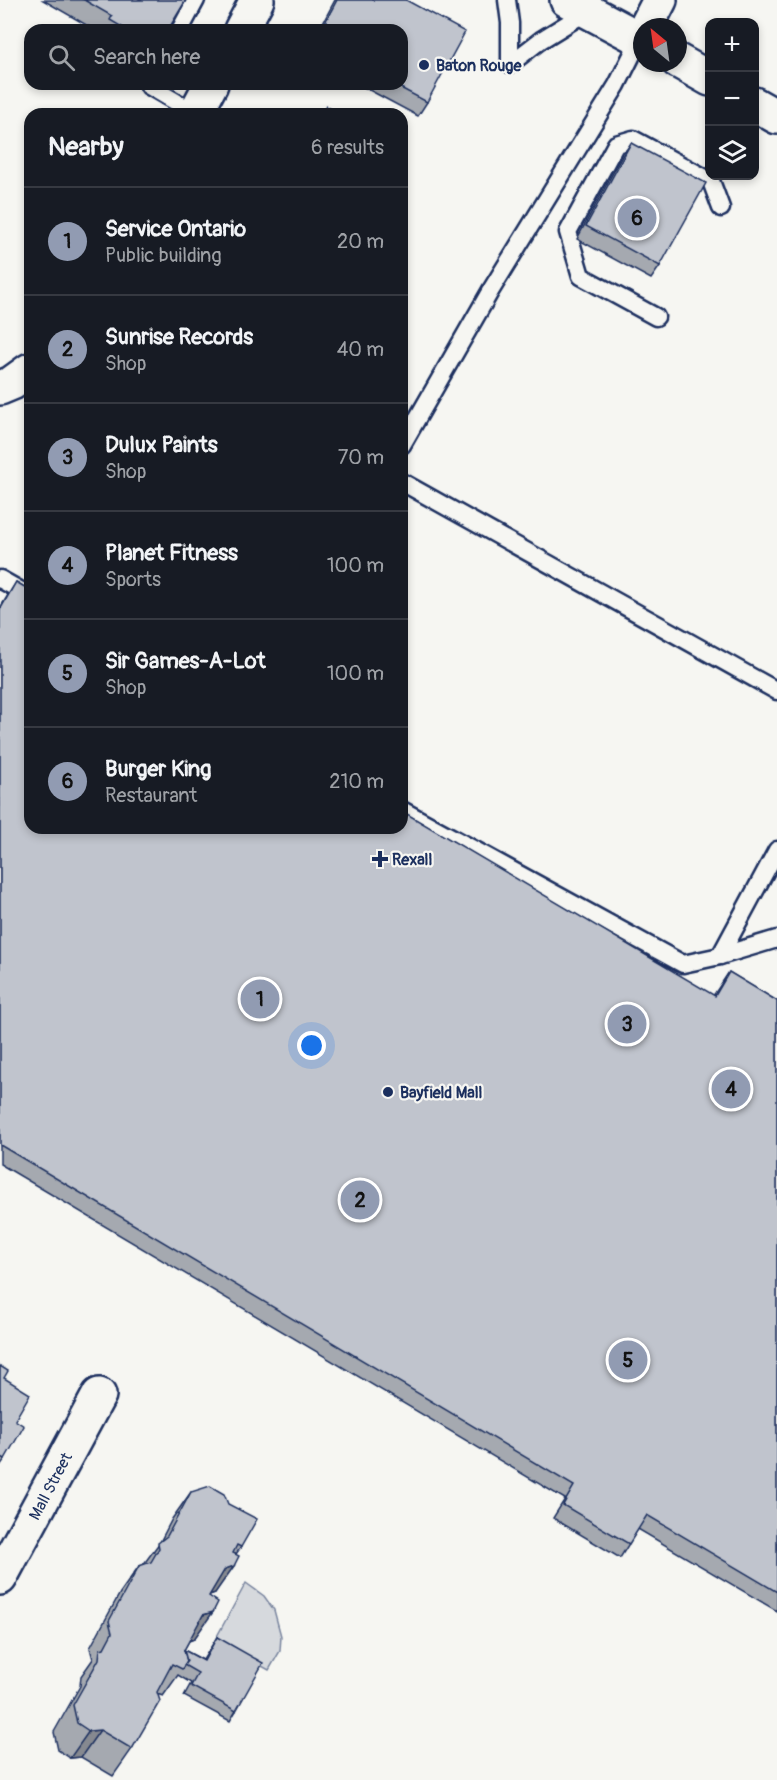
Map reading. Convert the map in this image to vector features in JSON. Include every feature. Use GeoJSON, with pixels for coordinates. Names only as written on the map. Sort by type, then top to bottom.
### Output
{"type":"FeatureCollection","features":[{"type":"Feature","properties":{"kind":"street"},"geometry":{"type":"LineString","coordinates":[[244,24],[257,0]]}},
{"type":"Feature","properties":{"kind":"street"},"geometry":{"type":"LineString","coordinates":[[651,18],[660,0]]}},
{"type":"Feature","properties":{"kind":"street"},"geometry":{"type":"LineString","coordinates":[[578,5],[633,31]]}},
{"type":"Feature","properties":{"kind":"street"},"geometry":{"type":"LineString","coordinates":[[687,66],[705,76]]}},
{"type":"Feature","properties":{"kind":"street"},"geometry":{"type":"LineString","coordinates":[[198,108],[208,90]]}},
{"type":"Feature","properties":{"kind":"street"},"geometry":{"type":"LineString","coordinates":[[759,107],[777,117]]}},
{"type":"Feature","properties":{"kind":"street"},"geometry":{"type":"LineString","coordinates":[[0,388],[24,374]]}},
{"type":"Feature","properties":{"kind":"street","name":"Mall Street"},"geometry":{"type":"LineString","coordinates":[[0,1578],[99,1395]]}},
{"type":"Feature","properties":{"kind":"lane"},"geometry":{"type":"LineString","coordinates":[[183,24],[196,0]]}},
{"type":"Feature","properties":{"kind":"lane"},"geometry":{"type":"LineString","coordinates":[[507,0],[510,23],[510,64],[541,40],[578,5]]}},
{"type":"Feature","properties":{"kind":"lane"},"geometry":{"type":"LineString","coordinates":[[408,435],[491,290],[616,85],[633,52]]}},
{"type":"Feature","properties":{"kind":"lane"},"geometry":{"type":"LineString","coordinates":[[156,90],[186,108]]}},
{"type":"Feature","properties":{"kind":"lane"},"geometry":{"type":"LineString","coordinates":[[656,318],[581,276],[568,232],[615,144],[633,139],[711,181],[721,208]]}},
{"type":"Feature","properties":{"kind":"lane"},"geometry":{"type":"LineString","coordinates":[[408,485],[777,691]]}},
{"type":"Feature","properties":{"kind":"lane"},"geometry":{"type":"LineString","coordinates":[[0,579],[24,593]]}},
{"type":"Feature","properties":{"kind":"lane"},"geometry":{"type":"LineString","coordinates":[[408,813],[683,964],[777,939]]}},
{"type":"Feature","properties":{"kind":"lane"},"geometry":{"type":"LineString","coordinates":[[720,956],[777,850]]}},
{"type":"Feature","properties":{"kind":"shaded area"},"geometry":{"type":"Polygon","coordinates":[[[246,1583],[264,1596],[274,1610],[281,1636],[280,1651],[269,1670],[215,1640],[246,1583]]]}},
{"type":"Feature","properties":{"kind":"building"},"geometry":{"type":"Polygon","coordinates":[[[84,0],[186,0],[172,24],[117,24],[110,20],[112,16],[84,0]]]}},
{"type":"Feature","properties":{"kind":"building","name":"Baton Rouge"},"geometry":{"type":"Polygon","coordinates":[[[337,0],[406,0],[465,32],[427,102],[404,90],[408,90],[408,24],[324,24],[337,0]]]}},
{"type":"Feature","properties":{"kind":"building"},"geometry":{"type":"Polygon","coordinates":[[[631,143],[706,183],[660,266],[586,226],[631,143]]]}},
{"type":"Feature","properties":{"kind":"building","name":"Bayfield Mall"},"geometry":{"type":"Polygon","coordinates":[[[16,582],[24,587],[24,834],[408,834],[408,815],[715,996],[729,972],[777,1001],[777,1592],[647,1515],[629,1544],[563,1505],[574,1486],[0,1145],[0,610],[16,582]]]}},
{"type":"Feature","properties":{"kind":"building"},"geometry":{"type":"Polygon","coordinates":[[[0,1366],[8,1371],[4,1378],[30,1394],[15,1420],[24,1426],[5,1459],[0,1456],[0,1366]]]}},
{"type":"Feature","properties":{"kind":"building"},"geometry":{"type":"Polygon","coordinates":[[[210,1486],[224,1494],[228,1504],[257,1519],[241,1547],[237,1545],[233,1553],[239,1556],[234,1566],[225,1569],[209,1596],[218,1602],[213,1612],[203,1615],[184,1650],[187,1661],[182,1669],[172,1664],[157,1692],[160,1701],[132,1749],[100,1730],[89,1731],[77,1723],[73,1705],[99,1659],[100,1649],[104,1648],[112,1633],[109,1621],[139,1566],[151,1562],[159,1548],[158,1543],[167,1536],[191,1492],[210,1486]]]}},
{"type":"Feature","properties":{"kind":"building"},"geometry":{"type":"Polygon","coordinates":[[[217,1637],[263,1663],[236,1711],[191,1686],[198,1673],[184,1665],[187,1661],[184,1650],[204,1661],[217,1637]]]}},
{"type":"Feature","properties":{"kind":"place","name":"Baton Rouge"},"geometry":{"type":"Point","coordinates":[424,65]}},
{"type":"Feature","properties":{"kind":"place","name":"Burger King"},"geometry":{"type":"Point","coordinates":[637,218]}},
{"type":"Feature","properties":{"kind":"place","name":"Rexall"},"geometry":{"type":"Point","coordinates":[380,859]}},
{"type":"Feature","properties":{"kind":"place","name":"Service Ontario"},"geometry":{"type":"Point","coordinates":[260,999]}},
{"type":"Feature","properties":{"kind":"place","name":"Dulux Paints"},"geometry":{"type":"Point","coordinates":[627,1024]}},
{"type":"Feature","properties":{"kind":"place","name":"Planet Fitness"},"geometry":{"type":"Point","coordinates":[731,1089]}},
{"type":"Feature","properties":{"kind":"place","name":"Bayfield Mall"},"geometry":{"type":"Point","coordinates":[388,1092]}},
{"type":"Feature","properties":{"kind":"place","name":"Sunrise Records"},"geometry":{"type":"Point","coordinates":[360,1200]}},
{"type":"Feature","properties":{"kind":"place","name":"Sir Games-A-Lot"},"geometry":{"type":"Point","coordinates":[628,1360]}}]}
